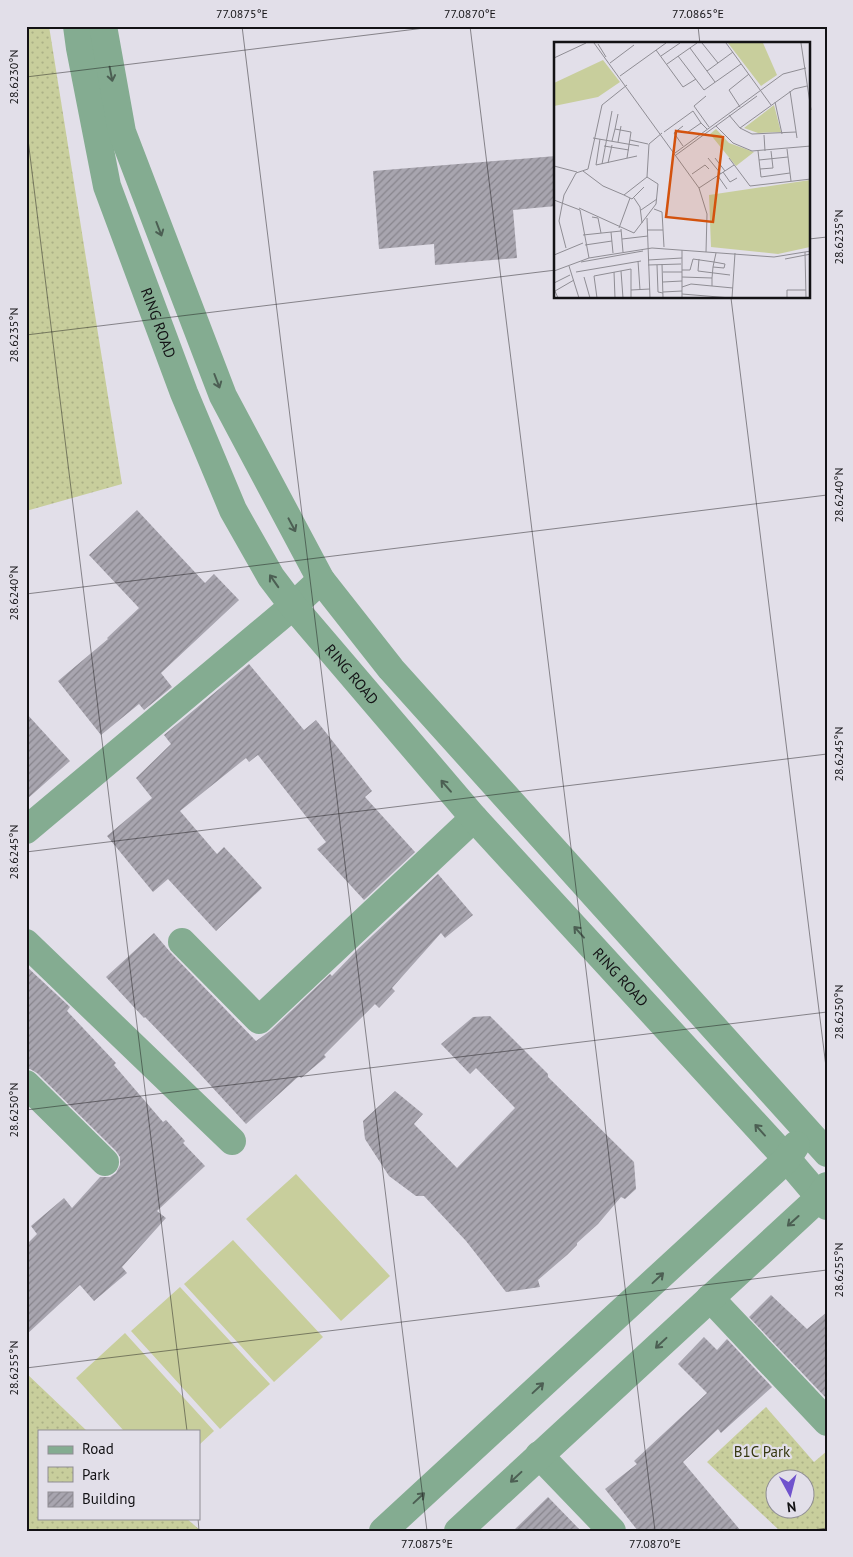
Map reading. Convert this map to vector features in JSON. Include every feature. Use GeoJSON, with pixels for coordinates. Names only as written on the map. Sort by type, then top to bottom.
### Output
{"type":"FeatureCollection","features":[{"type":"Feature","properties":{"kind":"street","name":"RING ROAD"},"geometry":{"type":"LineString","coordinates":[[91,32],[122,132],[222,396],[321,580],[391,669],[827,1153]]}},
{"type":"Feature","properties":{"kind":"street","name":"RING ROAD"},"geometry":{"type":"LineString","coordinates":[[91,32],[107,186],[184,393],[233,510],[271,577],[292,606],[474,818],[786,1159],[824,1196]]}},
{"type":"Feature","properties":{"kind":"street"},"geometry":{"type":"LineString","coordinates":[[26,830],[321,580]]}},
{"type":"Feature","properties":{"kind":"street"},"geometry":{"type":"LineString","coordinates":[[182,942],[258,1020],[474,818]]}},
{"type":"Feature","properties":{"kind":"street"},"geometry":{"type":"LineString","coordinates":[[26,943],[232,1140]]}},
{"type":"Feature","properties":{"kind":"street"},"geometry":{"type":"LineString","coordinates":[[26,1084],[105,1162]]}},
{"type":"Feature","properties":{"kind":"street"},"geometry":{"type":"LineString","coordinates":[[383,1531],[786,1159],[807,1130]]}},
{"type":"Feature","properties":{"kind":"street"},"geometry":{"type":"LineString","coordinates":[[458,1531],[710,1298],[824,1196]]}},
{"type":"Feature","properties":{"kind":"street"},"geometry":{"type":"LineString","coordinates":[[710,1298],[827,1422]]}},
{"type":"Feature","properties":{"kind":"street"},"geometry":{"type":"LineString","coordinates":[[539,1455],[612,1531]]}},
{"type":"Feature","properties":{"kind":"green space"},"geometry":{"type":"Polygon","coordinates":[[[26,26],[49,26],[122,484],[26,511],[26,26]]]}},
{"type":"Feature","properties":{"kind":"green space"},"geometry":{"type":"Polygon","coordinates":[[[296,1174],[390,1276],[341,1321],[246,1219],[296,1174]]]}},
{"type":"Feature","properties":{"kind":"green space"},"geometry":{"type":"Polygon","coordinates":[[[233,1240],[323,1337],[274,1382],[184,1284],[233,1240]]]}},
{"type":"Feature","properties":{"kind":"green space"},"geometry":{"type":"Polygon","coordinates":[[[180,1287],[270,1384],[220,1429],[131,1331],[180,1287]]]}},
{"type":"Feature","properties":{"kind":"green space"},"geometry":{"type":"Polygon","coordinates":[[[125,1333],[214,1431],[200,1444],[200,1430],[123,1430],[76,1378],[125,1333]]]}},
{"type":"Feature","properties":{"kind":"green space"},"geometry":{"type":"Polygon","coordinates":[[[26,1373],[86,1430],[38,1430],[38,1520],[188,1520],[201,1531],[26,1531],[26,1373]]]}},
{"type":"Feature","properties":{"kind":"green space","name":"B1C Park"},"geometry":{"type":"Polygon","coordinates":[[[766,1407],[814,1462],[827,1451],[827,1531],[780,1531],[768,1520],[816,1520],[816,1470],[766,1470],[766,1518],[707,1462],[766,1407]]]}},
{"type":"Feature","properties":{"kind":"building"},"geometry":{"type":"Polygon","coordinates":[[[554,156],[554,206],[513,210],[517,258],[435,265],[434,244],[379,249],[373,171],[554,156]]]}},
{"type":"Feature","properties":{"kind":"building"},"geometry":{"type":"Polygon","coordinates":[[[137,510],[205,583],[214,574],[239,600],[161,673],[172,687],[144,710],[139,704],[101,735],[58,681],[108,639],[139,608],[89,555],[137,510]]]}},
{"type":"Feature","properties":{"kind":"building"},"geometry":{"type":"Polygon","coordinates":[[[249,664],[304,730],[316,720],[372,791],[365,797],[415,852],[364,900],[317,849],[326,842],[258,755],[249,762],[246,758],[180,811],[217,854],[224,847],[262,888],[216,931],[168,879],[153,892],[107,836],[152,798],[136,778],[171,744],[164,735],[249,664]]]}},
{"type":"Feature","properties":{"kind":"building"},"geometry":{"type":"Polygon","coordinates":[[[26,713],[70,761],[26,800],[26,713]]]}},
{"type":"Feature","properties":{"kind":"building"},"geometry":{"type":"Polygon","coordinates":[[[438,874],[473,915],[445,938],[441,933],[392,988],[395,991],[379,1008],[375,1004],[324,1055],[326,1057],[301,1078],[299,1076],[246,1124],[106,977],[154,933],[256,1041],[270,1031],[330,974],[332,976],[438,874]]]}},
{"type":"Feature","properties":{"kind":"building"},"geometry":{"type":"Polygon","coordinates":[[[26,966],[70,1007],[67,1011],[116,1063],[114,1065],[163,1122],[166,1120],[185,1141],[183,1143],[205,1166],[157,1211],[166,1218],[122,1267],[127,1273],[94,1301],[80,1285],[26,1335],[26,1245],[37,1234],[31,1226],[64,1198],[72,1208],[100,1177],[110,1177],[116,1173],[120,1165],[120,1157],[37,1073],[26,1069],[26,966]]]}},
{"type":"Feature","properties":{"kind":"building"},"geometry":{"type":"Polygon","coordinates":[[[490,1016],[548,1074],[548,1077],[634,1162],[636,1189],[625,1199],[621,1197],[598,1224],[567,1255],[538,1280],[540,1287],[506,1292],[466,1241],[424,1196],[416,1196],[389,1176],[365,1139],[363,1121],[395,1091],[423,1114],[414,1124],[457,1168],[515,1108],[476,1068],[470,1074],[441,1044],[473,1017],[490,1016]]]}},
{"type":"Feature","properties":{"kind":"building"},"geometry":{"type":"Polygon","coordinates":[[[771,1295],[807,1329],[827,1312],[827,1399],[749,1317],[771,1295]]]}},
{"type":"Feature","properties":{"kind":"building"},"geometry":{"type":"Polygon","coordinates":[[[704,1337],[717,1350],[727,1339],[772,1387],[721,1433],[718,1429],[683,1462],[741,1531],[638,1531],[605,1489],[637,1464],[634,1461],[707,1393],[678,1364],[704,1337]]]}},
{"type":"Feature","properties":{"kind":"building"},"geometry":{"type":"Polygon","coordinates":[[[548,1497],[581,1531],[513,1531],[548,1497]]]}}]}
